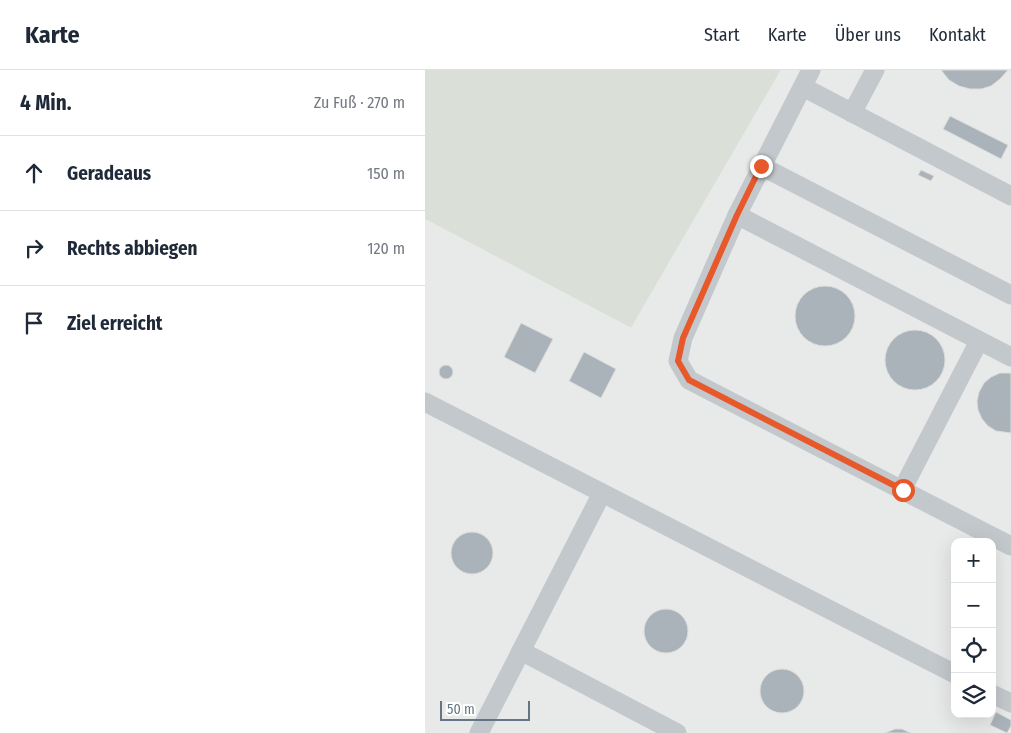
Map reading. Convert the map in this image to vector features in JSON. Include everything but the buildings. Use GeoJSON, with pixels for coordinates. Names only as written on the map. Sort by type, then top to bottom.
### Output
{"type":"FeatureCollection","features":[{"type":"Feature","properties":{"kind":"lane"},"geometry":{"type":"LineString","coordinates":[[811,70],[737,215],[683,338],[678,361],[689,380],[1011,546]]}},
{"type":"Feature","properties":{"kind":"lane"},"geometry":{"type":"LineString","coordinates":[[852,113],[875,70]]}},
{"type":"Feature","properties":{"kind":"lane"},"geometry":{"type":"LineString","coordinates":[[803,87],[1011,196]]}},
{"type":"Feature","properties":{"kind":"lane"},"geometry":{"type":"LineString","coordinates":[[761,166],[1011,295]]}},
{"type":"Feature","properties":{"kind":"lane"},"geometry":{"type":"LineString","coordinates":[[737,215],[1011,357]]}},
{"type":"Feature","properties":{"kind":"lane"},"geometry":{"type":"LineString","coordinates":[[903,490],[979,341]]}},
{"type":"Feature","properties":{"kind":"lane"},"geometry":{"type":"LineString","coordinates":[[425,402],[953,673]]}},
{"type":"Feature","properties":{"kind":"lane"},"geometry":{"type":"LineString","coordinates":[[479,733],[602,494]]}},
{"type":"Feature","properties":{"kind":"lane"},"geometry":{"type":"LineString","coordinates":[[521,651],[677,733]]}},
{"type":"Feature","properties":{"kind":"lane"},"geometry":{"type":"LineString","coordinates":[[996,696],[1011,703]]}},
{"type":"Feature","properties":{"kind":"shaded area"},"geometry":{"type":"Polygon","coordinates":[[[425,70],[781,70],[631,328],[425,219],[425,70]]]}},
{"type":"Feature","properties":{"kind":"shaded area"},"geometry":{"type":"Polygon","coordinates":[[[781,70],[1011,70],[1011,733],[425,733],[425,219],[631,328],[781,70]]]}},
{"type":"Feature","properties":{"kind":"route"},"geometry":{"type":"LineString","coordinates":[[761,166],[737,215],[683,338],[678,361],[689,380],[903,490]]}}]}
